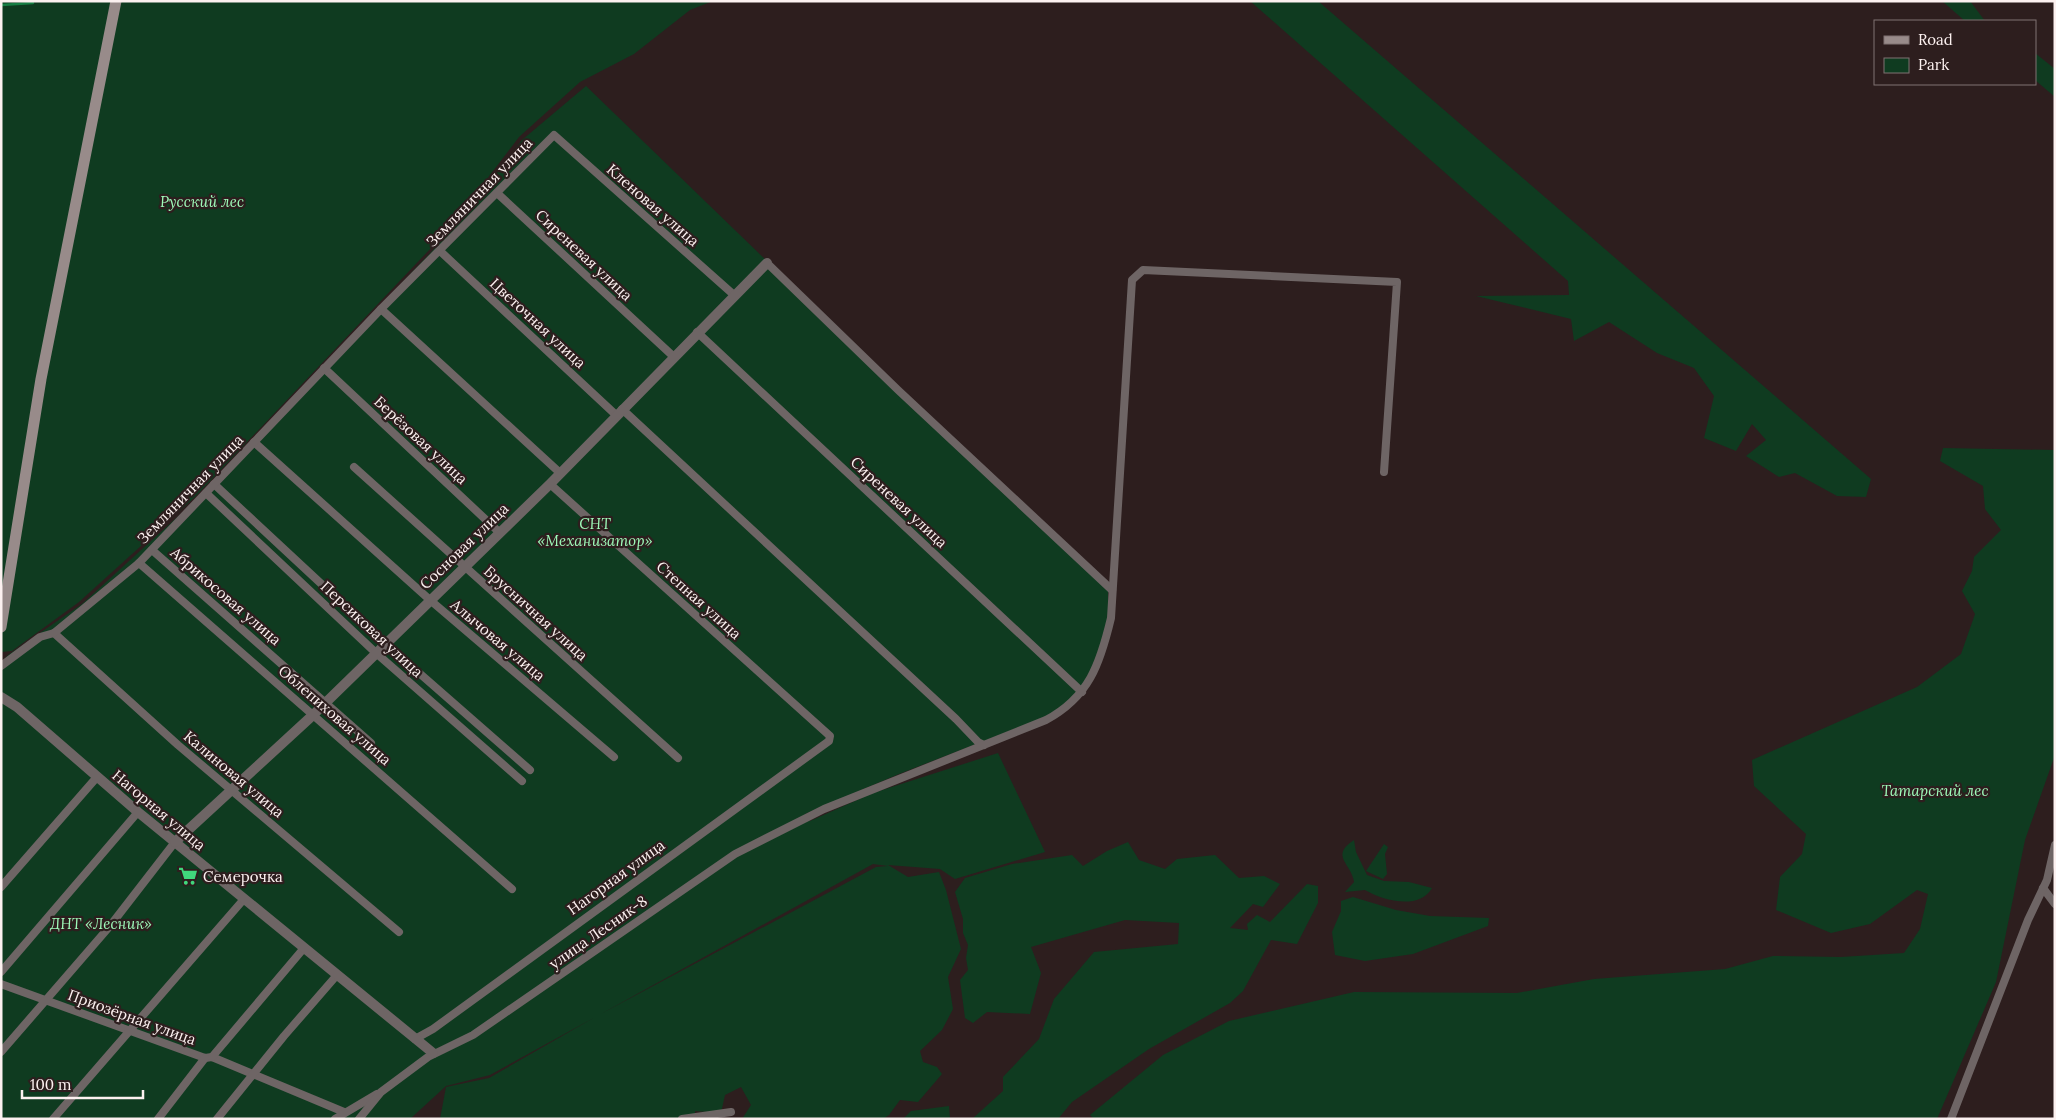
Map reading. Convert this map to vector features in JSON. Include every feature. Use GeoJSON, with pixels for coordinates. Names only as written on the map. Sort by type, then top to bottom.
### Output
{"type":"FeatureCollection","features":[{"type":"Feature","properties":{"kind":"main road"},"geometry":{"type":"LineString","coordinates":[[1,627],[41,379],[116,1]]}},
{"type":"Feature","properties":{"kind":"street","name":"Земляничная улица"},"geometry":{"type":"LineString","coordinates":[[1,666],[40,637],[54,633],[139,563],[381,309],[554,135]]}},
{"type":"Feature","properties":{"kind":"street","name":"Кленовая улица"},"geometry":{"type":"LineString","coordinates":[[554,135],[734,295]]}},
{"type":"Feature","properties":{"kind":"street","name":"Сиреневая улица"},"geometry":{"type":"LineString","coordinates":[[497,193],[674,357]]}},
{"type":"Feature","properties":{"kind":"street","name":"Цветочная улица"},"geometry":{"type":"LineString","coordinates":[[440,251],[956,719],[978,742],[984,745]]}},
{"type":"Feature","properties":{"kind":"street","name":"Сосновая улица"},"geometry":{"type":"LineString","coordinates":[[175,842],[326,703],[500,533],[767,263]]}},
{"type":"Feature","properties":{"kind":"street"},"geometry":{"type":"LineString","coordinates":[[767,263],[1065,548],[1112,590]]}},
{"type":"Feature","properties":{"kind":"street","name":"улица Лесник-8"},"geometry":{"type":"LineString","coordinates":[[359,1119],[381,1092],[433,1053],[473,1035],[735,854],[824,809],[984,745],[1062,711],[1082,692],[1095,670],[1105,644],[1111,618],[1132,280],[1143,270],[1397,282],[1384,472]]}},
{"type":"Feature","properties":{"kind":"street"},"geometry":{"type":"LineString","coordinates":[[381,309],[559,472]]}},
{"type":"Feature","properties":{"kind":"street","name":"Сиреневая улица"},"geometry":{"type":"LineString","coordinates":[[697,332],[1082,692]]}},
{"type":"Feature","properties":{"kind":"street","name":"Берёзовая улица"},"geometry":{"type":"LineString","coordinates":[[324,368],[500,533]]}},
{"type":"Feature","properties":{"kind":"street","name":"Алычовая улица"},"geometry":{"type":"LineString","coordinates":[[254,442],[430,600],[614,757]]}},
{"type":"Feature","properties":{"kind":"street","name":"Брусничная улица"},"geometry":{"type":"LineString","coordinates":[[354,467],[678,758]]}},
{"type":"Feature","properties":{"kind":"street"},"geometry":{"type":"LineString","coordinates":[[214,484],[386,644],[530,770]]}},
{"type":"Feature","properties":{"kind":"street","name":"Степная улица"},"geometry":{"type":"LineString","coordinates":[[550,484],[830,736]]}},
{"type":"Feature","properties":{"kind":"street","name":"Персиковая улица"},"geometry":{"type":"LineString","coordinates":[[206,493],[376,653],[522,781]]}},
{"type":"Feature","properties":{"kind":"street","name":"Абрикосовая улица"},"geometry":{"type":"LineString","coordinates":[[152,550],[371,743]]}},
{"type":"Feature","properties":{"kind":"street","name":"Облепиховая улица"},"geometry":{"type":"LineString","coordinates":[[139,563],[512,888]]}},
{"type":"Feature","properties":{"kind":"street","name":"Калиновая улица"},"geometry":{"type":"LineString","coordinates":[[54,633],[178,745],[399,932]]}},
{"type":"Feature","properties":{"kind":"street","name":"Нагорная улица"},"geometry":{"type":"LineString","coordinates":[[1,697],[17,707],[138,812],[433,1053]]}},
{"type":"Feature","properties":{"kind":"street","name":"Нагорная улица"},"geometry":{"type":"LineString","coordinates":[[415,1039],[434,1029],[824,747],[829,741],[830,736]]}},
{"type":"Feature","properties":{"kind":"street"},"geometry":{"type":"LineString","coordinates":[[1,887],[97,777]]}},
{"type":"Feature","properties":{"kind":"street"},"geometry":{"type":"LineString","coordinates":[[1,972],[138,812]]}},
{"type":"Feature","properties":{"kind":"street"},"geometry":{"type":"LineString","coordinates":[[1,1052],[110,926],[175,842]]}},
{"type":"Feature","properties":{"kind":"street"},"geometry":{"type":"LineString","coordinates":[[1951,1119],[2025,929],[2043,888],[2055,845]]}},
{"type":"Feature","properties":{"kind":"street"},"geometry":{"type":"LineString","coordinates":[[2043,888],[2055,904]]}},
{"type":"Feature","properties":{"kind":"street"},"geometry":{"type":"LineString","coordinates":[[53,1119],[128,1030],[244,899]]}},
{"type":"Feature","properties":{"kind":"street"},"geometry":{"type":"LineString","coordinates":[[158,1119],[208,1057],[304,948]]}},
{"type":"Feature","properties":{"kind":"street"},"geometry":{"type":"LineString","coordinates":[[217,1119],[284,1036],[337,975]]}},
{"type":"Feature","properties":{"kind":"street","name":"Приозёрная улица"},"geometry":{"type":"LineString","coordinates":[[1,984],[208,1057],[344,1112]]}},
{"type":"Feature","properties":{"kind":"street"},"geometry":{"type":"LineString","coordinates":[[336,1119],[344,1112],[381,1092]]}},
{"type":"Feature","properties":{"kind":"street"},"geometry":{"type":"LineString","coordinates":[[682,1119],[731,1112]]}},
{"type":"Feature","properties":{"kind":"green space","name":"Русский лес"},"geometry":{"type":"Polygon","coordinates":[[[1,1],[713,1],[690,10],[634,54],[580,82],[519,137],[449,229],[194,498],[79,602],[12,651],[1,652],[1,1]]]}},
{"type":"Feature","properties":{"kind":"green space"},"geometry":{"type":"Polygon","coordinates":[[[1250,1],[1318,1],[1871,479],[1866,497],[1837,496],[1795,473],[1779,477],[1746,456],[1766,440],[1752,424],[1736,451],[1704,438],[1714,396],[1694,368],[1657,353],[1609,322],[1574,341],[1571,319],[1476,296],[1569,295],[1568,281],[1250,1]]]}},
{"type":"Feature","properties":{"kind":"green space"},"geometry":{"type":"Polygon","coordinates":[[[1942,1],[1970,1],[1984,20],[1964,20],[1942,1]]]}},
{"type":"Feature","properties":{"kind":"green space"},"geometry":{"type":"Polygon","coordinates":[[[2036,54],[2055,69],[2055,97],[2036,81],[2036,54]]]}},
{"type":"Feature","properties":{"kind":"green space","name":"СНТ «Механизатор»"},"geometry":{"type":"Polygon","coordinates":[[[586,86],[1108,591],[1108,627],[1089,677],[1074,698],[1053,714],[899,774],[805,814],[810,821],[873,793],[998,753],[1045,852],[955,879],[940,869],[888,865],[908,877],[939,872],[946,890],[961,949],[948,977],[953,1009],[942,1030],[920,1051],[923,1062],[937,1067],[942,1074],[918,1102],[900,1100],[889,1115],[883,1119],[742,1119],[751,1105],[741,1087],[725,1095],[721,1113],[695,1111],[695,1119],[440,1119],[446,1087],[489,1078],[595,1017],[490,1075],[446,1086],[410,1119],[1,1119],[1,662],[8,655],[82,604],[198,498],[451,231],[522,140],[586,86]],[[873,864],[600,1014],[876,867],[888,866],[873,864]]]}},
{"type":"Feature","properties":{"kind":"green space","name":"Татарский лес"},"geometry":{"type":"Polygon","coordinates":[[[1943,448],[2055,450],[2055,755],[2025,840],[1996,982],[1937,1119],[1094,1119],[1090,1115],[1163,1055],[1229,1021],[1354,992],[1517,993],[1594,979],[1725,969],[1773,956],[1841,957],[1904,953],[1920,929],[1928,894],[1917,890],[1870,924],[1831,933],[1776,910],[1780,877],[1802,854],[1806,834],[1754,786],[1752,760],[1917,687],[1961,654],[1975,614],[1962,591],[1972,571],[1974,557],[2001,530],[1985,509],[1983,486],[1940,461],[1943,448]]]}},
{"type":"Feature","properties":{"kind":"green space"},"geometry":{"type":"Polygon","coordinates":[[[1354,840],[1356,852],[1367,875],[1384,881],[1409,882],[1432,888],[1426,895],[1410,901],[1390,900],[1365,890],[1345,892],[1354,882],[1342,856],[1343,851],[1354,840]]]}},
{"type":"Feature","properties":{"kind":"green space"},"geometry":{"type":"Polygon","coordinates":[[[1128,842],[1139,860],[1165,869],[1177,859],[1215,855],[1239,878],[1264,876],[1280,884],[1263,907],[1253,904],[1230,928],[1248,930],[1247,924],[1257,915],[1270,922],[1307,884],[1318,886],[1318,903],[1297,944],[1271,940],[1243,991],[1230,1003],[1149,1049],[1072,1102],[1058,1119],[972,1119],[1003,1091],[1003,1077],[1039,1039],[1054,999],[1094,952],[1178,944],[1179,923],[1125,920],[1031,947],[1041,973],[1030,1014],[987,1012],[973,1023],[965,1018],[960,980],[968,970],[966,958],[968,945],[963,933],[963,919],[955,892],[965,878],[1012,864],[1072,855],[1083,866],[1107,851],[1128,842]]]}},
{"type":"Feature","properties":{"kind":"green space"},"geometry":{"type":"Polygon","coordinates":[[[1384,844],[1388,847],[1385,854],[1387,874],[1383,879],[1366,871],[1384,844]]]}},
{"type":"Feature","properties":{"kind":"green space"},"geometry":{"type":"Polygon","coordinates":[[[1353,897],[1396,910],[1430,916],[1489,918],[1488,926],[1413,954],[1365,961],[1335,955],[1332,932],[1341,911],[1341,901],[1353,897]]]}},
{"type":"Feature","properties":{"kind":"green space"},"geometry":{"type":"Polygon","coordinates":[[[949,1106],[950,1119],[903,1119],[911,1111],[949,1106]]]}},
{"type":"Feature","properties":{"kind":"waterway"},"geometry":{"type":"LineString","coordinates":[[1,5],[33,3]]}},
{"type":"Feature","properties":{"kind":"place","name":"Семерочка"},"geometry":{"type":"Point","coordinates":[188,876]}},
{"type":"Feature","properties":{"kind":"park label","name":"ДНТ «Лесник»"},"geometry":{"type":"Point","coordinates":[101,923]}}]}
